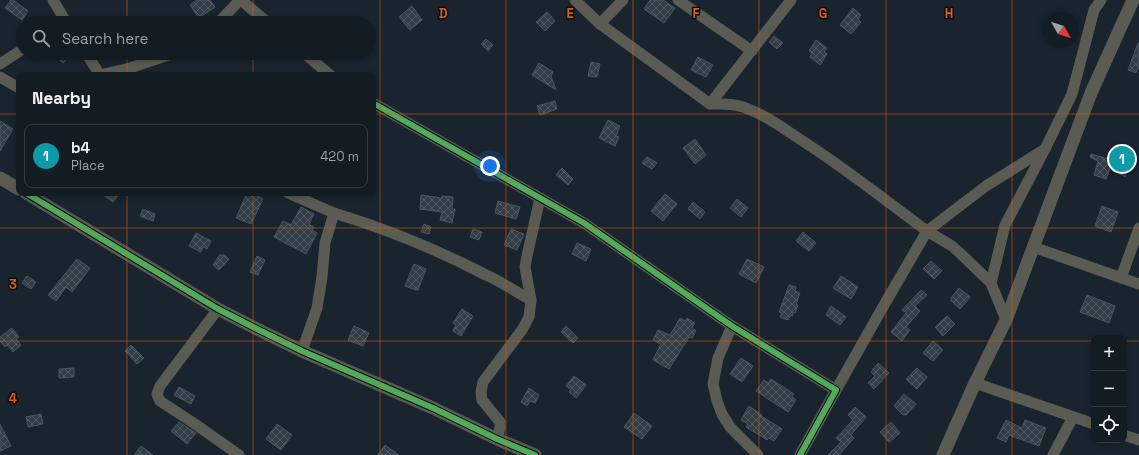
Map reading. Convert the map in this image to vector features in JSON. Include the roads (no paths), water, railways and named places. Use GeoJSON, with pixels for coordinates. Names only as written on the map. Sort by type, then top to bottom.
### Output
{"type":"FeatureCollection","features":[{"type":"Feature","properties":{"kind":"street"},"geometry":{"type":"LineString","coordinates":[[53,0],[62,16]]}},
{"type":"Feature","properties":{"kind":"street"},"geometry":{"type":"LineString","coordinates":[[225,16],[240,0],[259,16]]}},
{"type":"Feature","properties":{"kind":"street"},"geometry":{"type":"LineString","coordinates":[[575,0],[600,24],[710,104],[730,104],[742,106],[781,127],[848,171],[927,231],[952,246],[991,283],[1006,320]]}},
{"type":"Feature","properties":{"kind":"street"},"geometry":{"type":"LineString","coordinates":[[600,24],[623,0]]}},
{"type":"Feature","properties":{"kind":"street"},"geometry":{"type":"LineString","coordinates":[[678,0],[752,51]]}},
{"type":"Feature","properties":{"kind":"street"},"geometry":{"type":"LineString","coordinates":[[710,104],[791,0]]}},
{"type":"Feature","properties":{"kind":"street"},"geometry":{"type":"LineString","coordinates":[[991,283],[1005,225],[1072,94],[1094,10],[1101,0]]}},
{"type":"Feature","properties":{"kind":"street"},"geometry":{"type":"LineString","coordinates":[[943,455],[975,383],[1006,320],[1091,93],[1130,6],[1139,6]]}},
{"type":"Feature","properties":{"kind":"street"},"geometry":{"type":"LineString","coordinates":[[0,64],[16,54]]}},
{"type":"Feature","properties":{"kind":"street"},"geometry":{"type":"LineString","coordinates":[[90,60],[98,72]]}},
{"type":"Feature","properties":{"kind":"street"},"geometry":{"type":"LineString","coordinates":[[113,72],[153,60]]}},
{"type":"Feature","properties":{"kind":"street"},"geometry":{"type":"LineString","coordinates":[[312,60],[326,72]]}},
{"type":"Feature","properties":{"kind":"street"},"geometry":{"type":"LineString","coordinates":[[0,77],[16,86]]}},
{"type":"Feature","properties":{"kind":"street"},"geometry":{"type":"LineString","coordinates":[[376,105],[584,223],[732,326],[836,390]]}},
{"type":"Feature","properties":{"kind":"street"},"geometry":{"type":"LineString","coordinates":[[800,455],[927,231],[986,186],[1045,149]]}},
{"type":"Feature","properties":{"kind":"street"},"geometry":{"type":"LineString","coordinates":[[0,178],[16,187]]}},
{"type":"Feature","properties":{"kind":"street"},"geometry":{"type":"LineString","coordinates":[[31,196],[218,309],[302,351],[433,408],[528,453]]}},
{"type":"Feature","properties":{"kind":"street"},"geometry":{"type":"LineString","coordinates":[[295,196],[334,213],[370,224],[429,248],[487,275],[531,300]]}},
{"type":"Feature","properties":{"kind":"street"},"geometry":{"type":"LineString","coordinates":[[497,439],[500,422],[482,400],[481,392],[483,382],[522,330],[529,317],[531,300],[525,267],[526,256],[540,198]]}},
{"type":"Feature","properties":{"kind":"street"},"geometry":{"type":"LineString","coordinates":[[302,351],[317,308],[325,243],[334,213]]}},
{"type":"Feature","properties":{"kind":"street"},"geometry":{"type":"LineString","coordinates":[[1121,278],[1139,228]]}},
{"type":"Feature","properties":{"kind":"street"},"geometry":{"type":"LineString","coordinates":[[1033,246],[1139,284]]}},
{"type":"Feature","properties":{"kind":"street"},"geometry":{"type":"LineString","coordinates":[[218,309],[160,386],[157,394],[160,401],[239,455]]}},
{"type":"Feature","properties":{"kind":"street"},"geometry":{"type":"LineString","coordinates":[[732,326],[718,358],[713,384],[722,414],[730,427],[758,455]]}},
{"type":"Feature","properties":{"kind":"street"},"geometry":{"type":"LineString","coordinates":[[975,383],[1091,423]]}},
{"type":"Feature","properties":{"kind":"street"},"geometry":{"type":"LineString","coordinates":[[1053,455],[1073,417]]}},
{"type":"Feature","properties":{"kind":"street"},"geometry":{"type":"LineString","coordinates":[[1127,436],[1139,440]]}},
{"type":"Feature","properties":{"kind":"place","name":"b4"},"geometry":{"type":"Point","coordinates":[1122,159]}}]}
